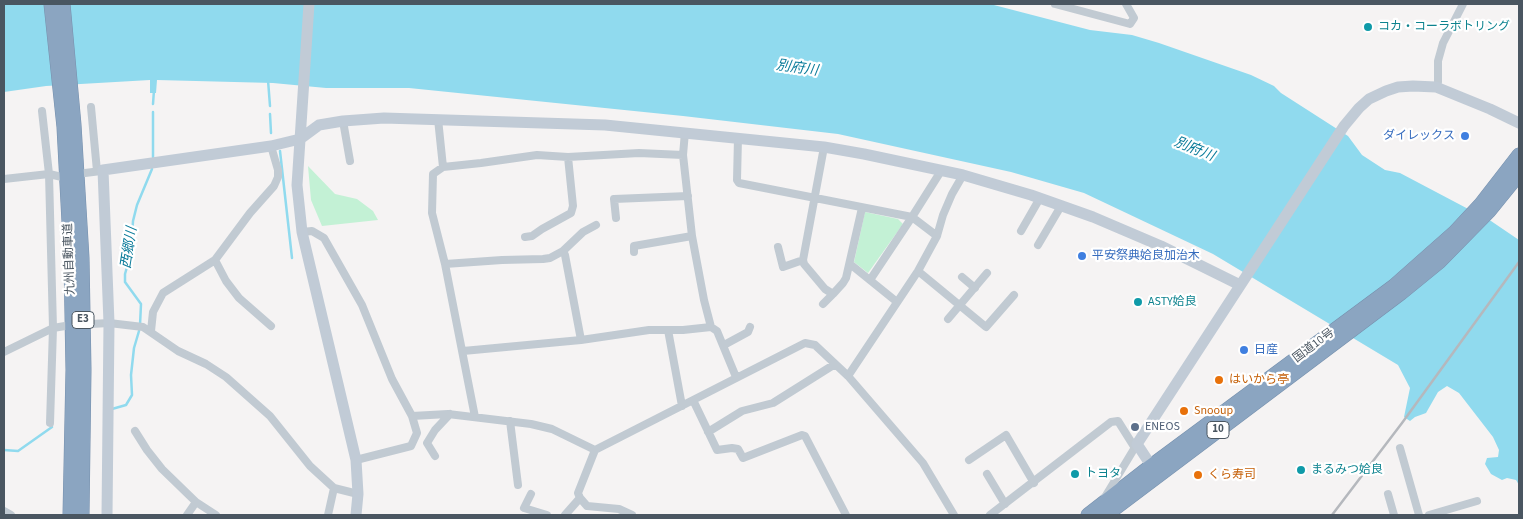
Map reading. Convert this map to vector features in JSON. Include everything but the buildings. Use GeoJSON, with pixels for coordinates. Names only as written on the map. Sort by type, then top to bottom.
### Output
{"type":"FeatureCollection","features":[{"type":"Feature","properties":{"kind":"highway","name":"九州自動車道"},"geometry":{"type":"LineString","coordinates":[[51,4],[69,126],[82,258],[84,380],[82,515]]}},
{"type":"Feature","properties":{"kind":"highway","name":"九州自動車道"},"geometry":{"type":"LineString","coordinates":[[63,4],[69,126],[73,370],[70,515]]}},
{"type":"Feature","properties":{"kind":"highway","name":"国道10号"},"geometry":{"type":"LineString","coordinates":[[1485,208],[1519,155]]}},
{"type":"Feature","properties":{"kind":"highway","name":"国道10号"},"geometry":{"type":"LineString","coordinates":[[1098,512],[1327,342],[1485,208],[1519,174]]}},
{"type":"Feature","properties":{"kind":"street"},"geometry":{"type":"LineString","coordinates":[[309,4],[297,185],[302,232],[356,460],[358,494],[356,515]]}},
{"type":"Feature","properties":{"kind":"street"},"geometry":{"type":"LineString","coordinates":[[1056,4],[1130,24],[1134,18],[1126,4]]}},
{"type":"Feature","properties":{"kind":"street"},"geometry":{"type":"LineString","coordinates":[[1436,88],[1438,82],[1438,62],[1443,44],[1463,4]]}},
{"type":"Feature","properties":{"kind":"street"},"geometry":{"type":"LineString","coordinates":[[1098,512],[1136,446],[1344,126],[1364,104],[1386,91],[1398,88],[1413,86],[1436,88],[1490,109],[1519,123]]}},
{"type":"Feature","properties":{"kind":"street"},"geometry":{"type":"LineString","coordinates":[[92,107],[100,171],[109,322],[107,515]]}},
{"type":"Feature","properties":{"kind":"street"},"geometry":{"type":"LineString","coordinates":[[42,111],[49,174],[53,328],[50,423]]}},
{"type":"Feature","properties":{"kind":"street"},"geometry":{"type":"LineString","coordinates":[[85,173],[271,146],[300,139],[319,125],[384,118],[605,126],[685,132],[824,147],[963,175],[1040,198],[1093,217],[1243,281]]}},
{"type":"Feature","properties":{"kind":"street"},"geometry":{"type":"LineString","coordinates":[[438,119],[444,167]]}},
{"type":"Feature","properties":{"kind":"street"},"geometry":{"type":"LineString","coordinates":[[343,121],[350,161]]}},
{"type":"Feature","properties":{"kind":"street"},"geometry":{"type":"LineString","coordinates":[[685,132],[684,155],[692,236],[711,327]]}},
{"type":"Feature","properties":{"kind":"street"},"geometry":{"type":"LineString","coordinates":[[738,138],[737,180],[739,183],[912,217],[937,236]]}},
{"type":"Feature","properties":{"kind":"street"},"geometry":{"type":"LineString","coordinates":[[151,331],[153,312],[163,293],[216,260],[250,213],[274,186],[278,177],[278,170],[271,146]]}},
{"type":"Feature","properties":{"kind":"street"},"geometry":{"type":"LineString","coordinates":[[824,147],[803,260],[804,264],[825,289],[833,294]]}},
{"type":"Feature","properties":{"kind":"street"},"geometry":{"type":"LineString","coordinates":[[475,417],[445,264],[432,213],[433,174],[444,167],[537,155],[568,157],[639,153],[684,155]]}},
{"type":"Feature","properties":{"kind":"street"},"geometry":{"type":"LineString","coordinates":[[525,237],[532,236],[571,213],[573,206],[568,157]]}},
{"type":"Feature","properties":{"kind":"street"},"geometry":{"type":"LineString","coordinates":[[870,280],[941,171]]}},
{"type":"Feature","properties":{"kind":"street"},"geometry":{"type":"LineString","coordinates":[[4,179],[49,174],[62,177]]}},
{"type":"Feature","properties":{"kind":"street"},"geometry":{"type":"LineString","coordinates":[[848,376],[918,271],[937,236],[949,201],[963,175]]}},
{"type":"Feature","properties":{"kind":"street"},"geometry":{"type":"LineString","coordinates":[[616,218],[614,199],[688,196]]}},
{"type":"Feature","properties":{"kind":"street"},"geometry":{"type":"LineString","coordinates":[[1020,231],[1040,198]]}},
{"type":"Feature","properties":{"kind":"street"},"geometry":{"type":"LineString","coordinates":[[1038,245],[1061,206]]}},
{"type":"Feature","properties":{"kind":"street"},"geometry":{"type":"LineString","coordinates":[[823,304],[843,283],[850,264],[862,208]]}},
{"type":"Feature","properties":{"kind":"street"},"geometry":{"type":"LineString","coordinates":[[445,264],[543,259],[563,251],[583,232],[596,225]]}},
{"type":"Feature","properties":{"kind":"street"},"geometry":{"type":"LineString","coordinates":[[302,232],[312,231],[324,238],[362,305],[392,379],[412,416],[417,433],[411,446],[356,460]]}},
{"type":"Feature","properties":{"kind":"street"},"geometry":{"type":"LineString","coordinates":[[634,252],[634,246],[692,236]]}},
{"type":"Feature","properties":{"kind":"street"},"geometry":{"type":"LineString","coordinates":[[778,247],[783,267],[803,260]]}},
{"type":"Feature","properties":{"kind":"street"},"geometry":{"type":"LineString","coordinates":[[563,251],[581,340]]}},
{"type":"Feature","properties":{"kind":"street"},"geometry":{"type":"LineString","coordinates":[[216,260],[226,281],[240,298],[271,326]]}},
{"type":"Feature","properties":{"kind":"street"},"geometry":{"type":"LineString","coordinates":[[850,264],[897,302]]}},
{"type":"Feature","properties":{"kind":"street"},"geometry":{"type":"LineString","coordinates":[[918,271],[986,327],[1014,295]]}},
{"type":"Feature","properties":{"kind":"street"},"geometry":{"type":"LineString","coordinates":[[948,319],[987,273]]}},
{"type":"Feature","properties":{"kind":"street"},"geometry":{"type":"LineString","coordinates":[[962,277],[975,288]]}},
{"type":"Feature","properties":{"kind":"street"},"geometry":{"type":"LineString","coordinates":[[91,324],[109,322],[143,327],[178,351],[206,364],[226,377],[270,416],[310,466],[334,488],[358,494]]}},
{"type":"Feature","properties":{"kind":"street"},"geometry":{"type":"LineString","coordinates":[[4,352],[53,328],[66,326]]}},
{"type":"Feature","properties":{"kind":"street"},"geometry":{"type":"LineString","coordinates":[[463,351],[581,340],[649,330],[711,327],[717,331],[736,377]]}},
{"type":"Feature","properties":{"kind":"street"},"geometry":{"type":"LineString","coordinates":[[724,345],[748,332],[750,327]]}},
{"type":"Feature","properties":{"kind":"street"},"geometry":{"type":"LineString","coordinates":[[668,330],[682,406]]}},
{"type":"Feature","properties":{"kind":"street"},"geometry":{"type":"LineString","coordinates":[[632,515],[620,510],[588,506],[580,498],[578,493],[595,450],[805,343],[815,346],[848,376],[923,463],[954,515]]}},
{"type":"Feature","properties":{"kind":"street"},"geometry":{"type":"LineString","coordinates":[[708,432],[742,411],[773,403],[835,364]]}},
{"type":"Feature","properties":{"kind":"street"},"geometry":{"type":"LineString","coordinates":[[693,400],[717,450],[738,449],[743,458],[802,435],[805,436],[842,514]]}},
{"type":"Feature","properties":{"kind":"street"},"geometry":{"type":"LineString","coordinates":[[412,416],[450,414],[510,421],[552,429],[595,450]]}},
{"type":"Feature","properties":{"kind":"street"},"geometry":{"type":"LineString","coordinates":[[434,456],[427,443],[435,430],[450,414]]}},
{"type":"Feature","properties":{"kind":"street"},"geometry":{"type":"LineString","coordinates":[[510,421],[518,485]]}},
{"type":"Feature","properties":{"kind":"street"},"geometry":{"type":"LineString","coordinates":[[990,515],[1111,422],[1118,421],[1155,471]]}},
{"type":"Feature","properties":{"kind":"street"},"geometry":{"type":"LineString","coordinates":[[135,431],[162,469],[196,502],[216,515]]}},
{"type":"Feature","properties":{"kind":"street"},"geometry":{"type":"LineString","coordinates":[[969,460],[1006,435],[1034,482]]}},
{"type":"Feature","properties":{"kind":"street"},"geometry":{"type":"LineString","coordinates":[[1400,448],[1419,515]]}},
{"type":"Feature","properties":{"kind":"street"},"geometry":{"type":"LineString","coordinates":[[987,474],[1005,504]]}},
{"type":"Feature","properties":{"kind":"street"},"geometry":{"type":"LineString","coordinates":[[328,515],[334,488]]}},
{"type":"Feature","properties":{"kind":"street"},"geometry":{"type":"LineString","coordinates":[[531,494],[524,508],[547,515]]}},
{"type":"Feature","properties":{"kind":"street"},"geometry":{"type":"LineString","coordinates":[[1388,494],[1394,515]]}},
{"type":"Feature","properties":{"kind":"street"},"geometry":{"type":"LineString","coordinates":[[565,515],[580,498]]}},
{"type":"Feature","properties":{"kind":"street"},"geometry":{"type":"LineString","coordinates":[[1429,515],[1477,501]]}},
{"type":"Feature","properties":{"kind":"street"},"geometry":{"type":"LineString","coordinates":[[187,515],[196,502]]}},
{"type":"Feature","properties":{"kind":"street"},"geometry":{"type":"LineString","coordinates":[[4,511],[11,515]]}},
{"type":"Feature","properties":{"kind":"green space"},"geometry":{"type":"Polygon","coordinates":[[[308,166],[335,194],[357,199],[373,211],[378,220],[322,226],[311,200],[308,166]]]}},
{"type":"Feature","properties":{"kind":"green space"},"geometry":{"type":"Polygon","coordinates":[[[865,212],[898,219],[903,224],[868,273],[854,262],[865,212]]]}},
{"type":"Feature","properties":{"kind":"water","name":"別府川"},"geometry":{"type":"Polygon","coordinates":[[[4,4],[990,4],[1090,30],[1132,35],[1159,43],[1251,75],[1274,86],[1281,93],[1348,136],[1362,155],[1385,170],[1400,173],[1491,221],[1519,240],[1519,485],[1516,480],[1507,478],[1502,480],[1491,474],[1485,464],[1487,458],[1498,457],[1499,450],[1493,437],[1459,393],[1447,386],[1438,392],[1426,413],[1410,421],[1404,417],[1410,388],[1398,365],[1213,254],[1084,193],[1011,172],[838,134],[409,88],[326,88],[273,83],[157,80],[156,93],[150,93],[150,80],[46,86],[4,92],[4,4]]]}},
{"type":"Feature","properties":{"kind":"waterway"},"geometry":{"type":"LineString","coordinates":[[268,80],[270,106]]}},
{"type":"Feature","properties":{"kind":"waterway"},"geometry":{"type":"LineString","coordinates":[[153,104],[154,90]]}},
{"type":"Feature","properties":{"kind":"waterway","name":"西郷川"},"geometry":{"type":"LineString","coordinates":[[153,112],[153,157]]}},
{"type":"Feature","properties":{"kind":"waterway"},"geometry":{"type":"LineString","coordinates":[[270,114],[271,133]]}},
{"type":"Feature","properties":{"kind":"waterway"},"geometry":{"type":"LineString","coordinates":[[280,151],[292,258]]}},
{"type":"Feature","properties":{"kind":"waterway","name":"西郷川"},"geometry":{"type":"LineString","coordinates":[[140,325],[141,304],[125,282],[125,274],[131,253],[133,221],[137,205],[152,169]]}},
{"type":"Feature","properties":{"kind":"waterway","name":"西郷川"},"geometry":{"type":"LineString","coordinates":[[112,409],[126,405],[132,395],[131,375],[134,348],[139,331]]}},
{"type":"Feature","properties":{"kind":"waterway"},"geometry":{"type":"LineString","coordinates":[[4,450],[18,451],[52,427]]}},
{"type":"Feature","properties":{"kind":"railway"},"geometry":{"type":"LineString","coordinates":[[1332,515],[1402,423],[1519,262]]}},
{"type":"Feature","properties":{"kind":"place","name":"コカ・コーラボトリング"},"geometry":{"type":"Point","coordinates":[1368,27]}},
{"type":"Feature","properties":{"kind":"place","name":"ダイレックス"},"geometry":{"type":"Point","coordinates":[1465,136]}},
{"type":"Feature","properties":{"kind":"place","name":"平安祭典姶良加治木"},"geometry":{"type":"Point","coordinates":[1082,256]}},
{"type":"Feature","properties":{"kind":"place","name":"ASTY姶良"},"geometry":{"type":"Point","coordinates":[1138,302]}},
{"type":"Feature","properties":{"kind":"place","name":"日産"},"geometry":{"type":"Point","coordinates":[1244,350]}},
{"type":"Feature","properties":{"kind":"place","name":"はいから亭"},"geometry":{"type":"Point","coordinates":[1219,380]}},
{"type":"Feature","properties":{"kind":"place","name":"Snooup"},"geometry":{"type":"Point","coordinates":[1184,411]}},
{"type":"Feature","properties":{"kind":"place","name":"ENEOS"},"geometry":{"type":"Point","coordinates":[1135,427]}},
{"type":"Feature","properties":{"kind":"place","name":"まるみつ姶良"},"geometry":{"type":"Point","coordinates":[1301,470]}},
{"type":"Feature","properties":{"kind":"place","name":"トヨタ"},"geometry":{"type":"Point","coordinates":[1075,474]}},
{"type":"Feature","properties":{"kind":"place","name":"くら寿司"},"geometry":{"type":"Point","coordinates":[1198,475]}}]}
